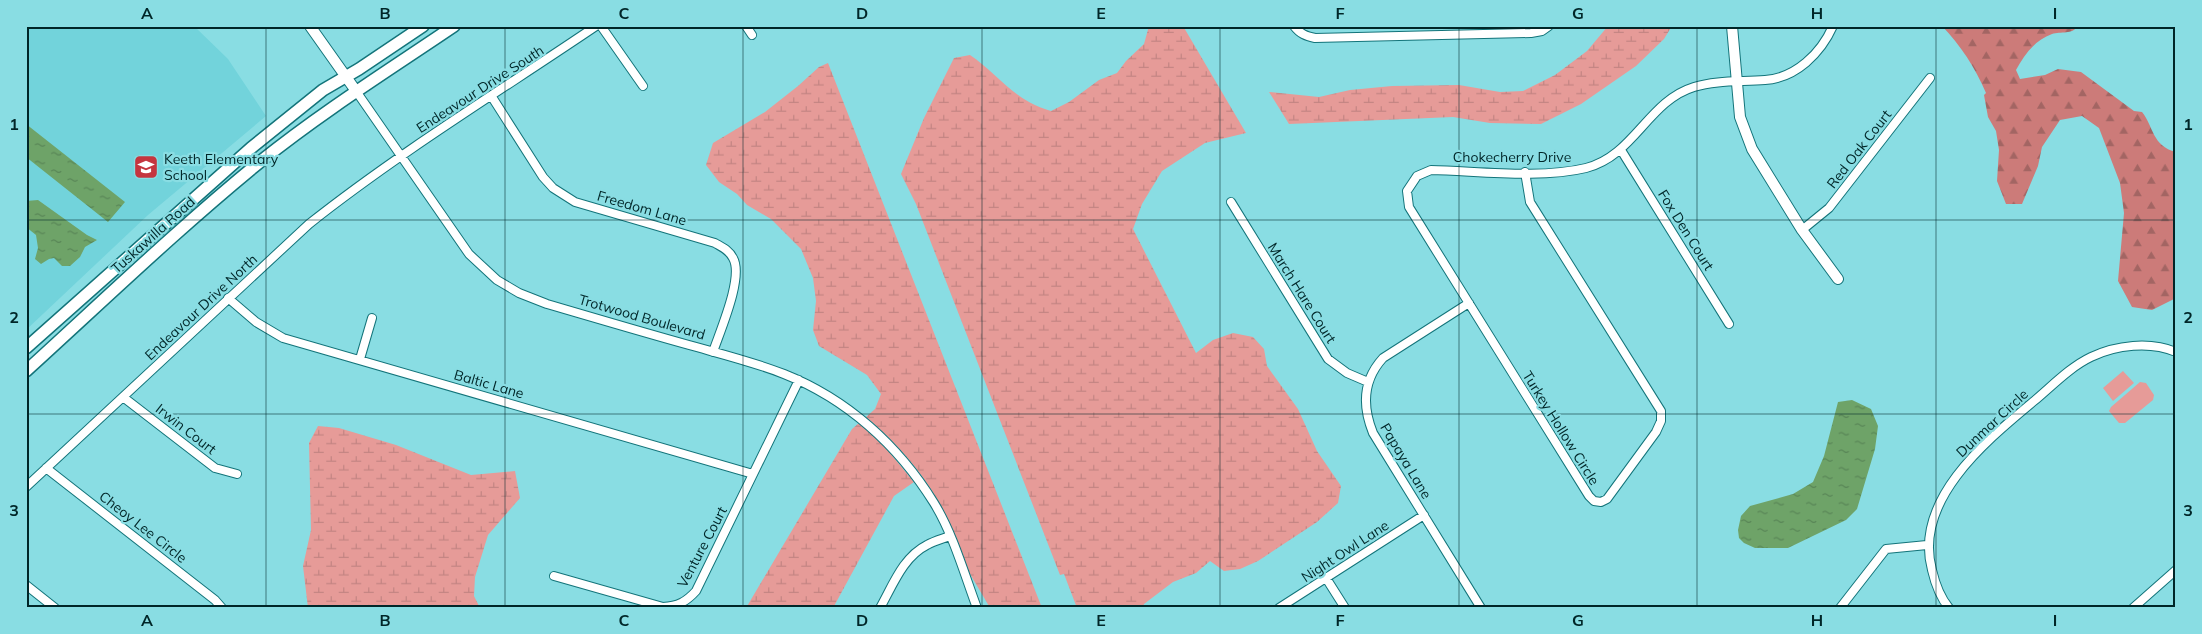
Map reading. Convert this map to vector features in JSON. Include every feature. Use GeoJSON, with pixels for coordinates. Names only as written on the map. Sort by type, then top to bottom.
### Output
{"type":"FeatureCollection","features":[{"type":"Feature","properties":{"kind":"main road","name":"Tuskawilla Road"},"geometry":{"type":"LineString","coordinates":[[26,348],[251,148],[323,90],[359,70],[423,26]]}},
{"type":"Feature","properties":{"kind":"main road","name":"Tuskawilla Road"},"geometry":{"type":"LineString","coordinates":[[26,371],[202,210],[262,160],[338,102],[454,26]]}},
{"type":"Feature","properties":{"kind":"main road"},"geometry":{"type":"LineString","coordinates":[[251,148],[262,160]]}},
{"type":"Feature","properties":{"kind":"main road"},"geometry":{"type":"LineString","coordinates":[[191,200],[202,210]]}},
{"type":"Feature","properties":{"kind":"street","name":"Trotwood Boulevard"},"geometry":{"type":"LineString","coordinates":[[310,26],[402,155],[469,254],[497,280],[519,293],[547,304],[782,373],[799,380],[845,407],[884,438],[910,469],[935,504],[950,536],[977,608]]}},
{"type":"Feature","properties":{"kind":"street","name":"Endeavour Drive South"},"geometry":{"type":"LineString","coordinates":[[402,155],[492,97],[596,26]]}},
{"type":"Feature","properties":{"kind":"street"},"geometry":{"type":"LineString","coordinates":[[601,26],[643,86]]}},
{"type":"Feature","properties":{"kind":"street"},"geometry":{"type":"LineString","coordinates":[[746,26],[752,35]]}},
{"type":"Feature","properties":{"kind":"street"},"geometry":{"type":"LineString","coordinates":[[1294,26],[1298,32],[1315,38],[1531,33],[1542,31],[1549,26]]}},
{"type":"Feature","properties":{"kind":"street"},"geometry":{"type":"LineString","coordinates":[[1732,26],[1740,117],[1752,149],[1802,230],[1838,279]]}},
{"type":"Feature","properties":{"kind":"street","name":"Chokecherry Drive"},"geometry":{"type":"LineString","coordinates":[[1412,182],[1417,176],[1431,170],[1525,172],[1571,171],[1588,167],[1621,150],[1670,98],[1694,87],[1736,81],[1767,80],[1784,75],[1802,66],[1817,52],[1833,26]]}},
{"type":"Feature","properties":{"kind":"street","name":"Red Oak Court"},"geometry":{"type":"LineString","coordinates":[[1802,230],[1829,208],[1930,78]]}},
{"type":"Feature","properties":{"kind":"street","name":"Freedom Lane"},"geometry":{"type":"LineString","coordinates":[[492,97],[543,178],[562,195],[575,202],[715,243],[726,248],[733,258],[736,268],[735,281],[713,352]]}},
{"type":"Feature","properties":{"kind":"street","name":"Fox Den Court"},"geometry":{"type":"LineString","coordinates":[[1621,150],[1729,324]]}},
{"type":"Feature","properties":{"kind":"street","name":"Endeavour Drive North"},"geometry":{"type":"LineString","coordinates":[[26,487],[309,224],[357,186],[402,155]]}},
{"type":"Feature","properties":{"kind":"street","name":"Turkey Hollow Circle"},"geometry":{"type":"LineString","coordinates":[[1412,182],[1407,191],[1409,207],[1589,496],[1594,501],[1601,502],[1607,499],[1656,432],[1661,421],[1661,411],[1530,202],[1525,172]]}},
{"type":"Feature","properties":{"kind":"street","name":"March Hare Court"},"geometry":{"type":"LineString","coordinates":[[1230,202],[1328,359],[1347,373],[1368,382]]}},
{"type":"Feature","properties":{"kind":"street","name":"Baltic Lane"},"geometry":{"type":"LineString","coordinates":[[228,298],[269,331],[283,338],[753,474]]}},
{"type":"Feature","properties":{"kind":"street","name":"Papaya Lane"},"geometry":{"type":"LineString","coordinates":[[1469,303],[1384,358],[1374,368],[1368,382],[1365,402],[1366,417],[1373,433],[1481,608]]}},
{"type":"Feature","properties":{"kind":"street"},"geometry":{"type":"LineString","coordinates":[[360,360],[372,318]]}},
{"type":"Feature","properties":{"kind":"street","name":"Dunmar Circle"},"geometry":{"type":"LineString","coordinates":[[1949,608],[1935,583],[1927,546],[1938,506],[1961,469],[2013,418],[2076,366],[2091,357],[2121,348],[2156,346],[2176,352]]}},
{"type":"Feature","properties":{"kind":"street","name":"Venture Court"},"geometry":{"type":"LineString","coordinates":[[554,576],[663,607],[678,606],[689,599],[696,591],[799,380]]}},
{"type":"Feature","properties":{"kind":"street","name":"Irwin Court"},"geometry":{"type":"LineString","coordinates":[[123,397],[215,468],[237,474]]}},
{"type":"Feature","properties":{"kind":"street","name":"Cheoy Lee Circle"},"geometry":{"type":"LineString","coordinates":[[46,468],[215,600],[222,608]]}},
{"type":"Feature","properties":{"kind":"street","name":"Night Owl Lane"},"geometry":{"type":"LineString","coordinates":[[1279,608],[1424,515]]}},
{"type":"Feature","properties":{"kind":"street"},"geometry":{"type":"LineString","coordinates":[[880,608],[904,565],[914,554],[927,545],[950,536]]}},
{"type":"Feature","properties":{"kind":"street"},"geometry":{"type":"LineString","coordinates":[[1840,608],[1886,549],[1927,546]]}},
{"type":"Feature","properties":{"kind":"street"},"geometry":{"type":"LineString","coordinates":[[2133,608],[2176,570]]}},
{"type":"Feature","properties":{"kind":"street"},"geometry":{"type":"LineString","coordinates":[[1326,578],[1345,608]]}},
{"type":"Feature","properties":{"kind":"street"},"geometry":{"type":"LineString","coordinates":[[26,585],[56,608]]}},
{"type":"Feature","properties":{"kind":"shaded area","name":"Keeth Elementary School"},"geometry":{"type":"Polygon","coordinates":[[[26,26],[194,26],[228,59],[266,116],[148,215],[26,330],[26,26]]]}},
{"type":"Feature","properties":{"kind":"green space"},"geometry":{"type":"Polygon","coordinates":[[[1149,26],[1183,26],[1246,133],[1205,143],[1162,171],[1142,204],[1133,229],[1196,353],[1213,340],[1233,333],[1253,337],[1264,349],[1267,366],[1298,409],[1317,451],[1341,486],[1338,503],[1317,522],[1258,561],[1240,569],[1224,571],[1210,561],[1196,573],[1173,582],[1144,604],[1142,608],[1077,608],[1064,574],[1060,575],[916,204],[901,174],[924,118],[954,58],[970,55],[1021,97],[1034,105],[1051,111],[1069,102],[1099,80],[1117,73],[1126,61],[1144,44],[1149,26]]]}},
{"type":"Feature","properties":{"kind":"green space"},"geometry":{"type":"Polygon","coordinates":[[[1608,26],[1672,26],[1664,39],[1636,66],[1581,104],[1541,124],[1490,123],[1453,117],[1289,124],[1269,92],[1319,97],[1350,90],[1392,86],[1459,85],[1500,92],[1523,91],[1555,75],[1587,51],[1608,26]]]}},
{"type":"Feature","properties":{"kind":"green space"},"geometry":{"type":"Polygon","coordinates":[[[1942,26],[2078,26],[2073,31],[2055,33],[2040,40],[2026,54],[2016,70],[2020,79],[2045,75],[2058,69],[2081,72],[2134,111],[2142,112],[2158,141],[2168,149],[2176,152],[2176,298],[2152,310],[2132,307],[2118,281],[2124,213],[2120,183],[2099,128],[2082,116],[2060,120],[2042,147],[2038,166],[2022,204],[2006,204],[1997,181],[1999,150],[1996,131],[1988,117],[1984,95],[1986,93],[1967,57],[1942,26]]]}},
{"type":"Feature","properties":{"kind":"green space"},"geometry":{"type":"Polygon","coordinates":[[[828,63],[1042,608],[990,608],[968,570],[946,517],[931,489],[906,456],[866,417],[875,409],[881,394],[867,375],[819,346],[813,330],[816,301],[813,278],[801,249],[771,219],[747,205],[737,194],[719,182],[706,165],[713,143],[765,112],[819,67],[828,63]]]}},
{"type":"Feature","properties":{"kind":"green space"},"geometry":{"type":"Polygon","coordinates":[[[2123,371],[2134,383],[2113,401],[2103,388],[2123,371]]]}},
{"type":"Feature","properties":{"kind":"green space"},"geometry":{"type":"Polygon","coordinates":[[[2140,382],[2146,383],[2154,395],[2153,400],[2125,423],[2119,423],[2109,411],[2111,407],[2140,382]]]}},
{"type":"Feature","properties":{"kind":"green space"},"geometry":{"type":"Polygon","coordinates":[[[859,423],[881,442],[914,482],[894,496],[833,608],[746,608],[852,429],[859,423]]]}},
{"type":"Feature","properties":{"kind":"green space"},"geometry":{"type":"Polygon","coordinates":[[[318,426],[339,428],[396,445],[471,475],[515,471],[520,498],[488,535],[475,577],[474,596],[480,608],[308,608],[303,566],[311,530],[309,443],[318,426]]]}},
{"type":"Feature","properties":{"kind":"water"},"geometry":{"type":"Polygon","coordinates":[[[26,124],[125,202],[108,222],[26,157],[26,124]]]}},
{"type":"Feature","properties":{"kind":"water"},"geometry":{"type":"Polygon","coordinates":[[[38,200],[97,240],[85,247],[80,257],[70,266],[62,266],[54,258],[41,264],[35,259],[38,248],[36,235],[26,227],[26,201],[38,200]]]}},
{"type":"Feature","properties":{"kind":"water"},"geometry":{"type":"Polygon","coordinates":[[[1852,400],[1871,409],[1878,426],[1875,449],[1857,509],[1846,520],[1788,548],[1755,548],[1744,543],[1739,538],[1738,530],[1741,516],[1750,506],[1793,494],[1813,482],[1824,456],[1838,402],[1852,400]]]}},
{"type":"Feature","properties":{"kind":"place","name":"Keeth Elementary School"},"geometry":{"type":"Point","coordinates":[146,167]}}]}
